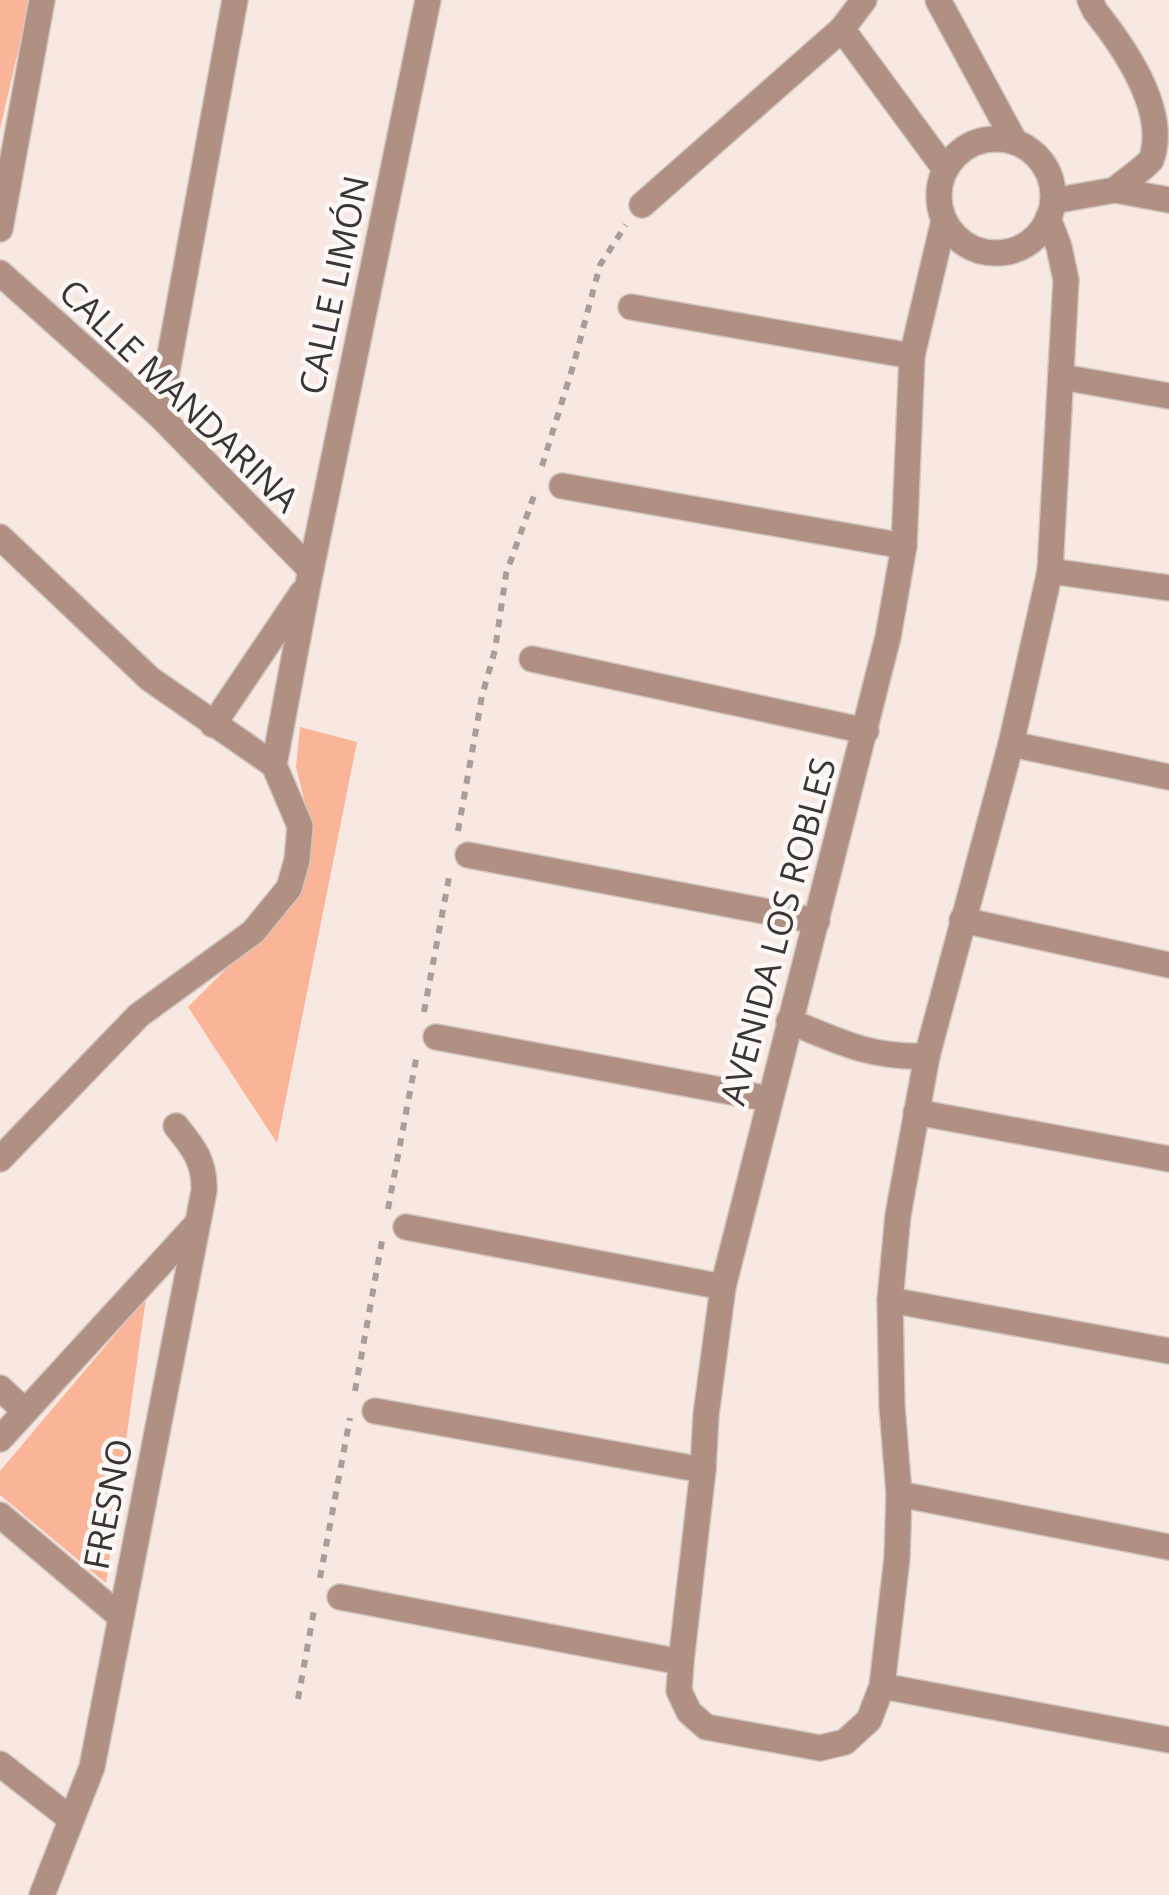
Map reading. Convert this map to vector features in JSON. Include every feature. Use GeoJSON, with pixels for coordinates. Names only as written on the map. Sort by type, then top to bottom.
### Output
{"type":"FeatureCollection","features":[{"type":"Feature","properties":{"kind":"street"},"geometry":{"type":"LineString","coordinates":[[0,228],[42,0]]}},
{"type":"Feature","properties":{"kind":"street"},"geometry":{"type":"LineString","coordinates":[[159,415],[235,0]]}},
{"type":"Feature","properties":{"kind":"street","name":"CALLE LIMÓN"},"geometry":{"type":"LineString","coordinates":[[274,765],[428,0]]}},
{"type":"Feature","properties":{"kind":"street"},"geometry":{"type":"LineString","coordinates":[[642,205],[842,28],[864,0]]}},
{"type":"Feature","properties":{"kind":"street"},"geometry":{"type":"LineString","coordinates":[[938,0],[1015,142]]}},
{"type":"Feature","properties":{"kind":"street"},"geometry":{"type":"LineString","coordinates":[[1090,0],[1144,72],[1158,98],[1164,119],[1162,138],[1152,158],[1114,190],[1050,210],[1038,234],[1023,246],[1006,252],[969,247],[954,235],[944,220],[939,194],[945,169],[975,142],[1015,142],[1040,159],[1052,186],[1050,210],[1066,280],[1050,571],[1012,744],[927,1056],[898,1215],[890,1300],[899,1494],[897,1558],[882,1686],[1169,1740]]}},
{"type":"Feature","properties":{"kind":"street"},"geometry":{"type":"LineString","coordinates":[[842,28],[945,169]]}},
{"type":"Feature","properties":{"kind":"street"},"geometry":{"type":"LineString","coordinates":[[1114,190],[1169,200]]}},
{"type":"Feature","properties":{"kind":"street","name":"AVENIDA LOS ROBLES"},"geometry":{"type":"LineString","coordinates":[[882,1686],[869,1720],[846,1742],[820,1748],[706,1727],[689,1712],[679,1692],[706,1415],[723,1286],[888,637],[904,546],[912,356],[944,220]]}},
{"type":"Feature","properties":{"kind":"street","name":"CALLE MANDARINA"},"geometry":{"type":"LineString","coordinates":[[0,272],[159,415],[309,577]]}},
{"type":"Feature","properties":{"kind":"street"},"geometry":{"type":"LineString","coordinates":[[631,307],[912,356]]}},
{"type":"Feature","properties":{"kind":"street"},"geometry":{"type":"LineString","coordinates":[[1062,377],[1169,396]]}},
{"type":"Feature","properties":{"kind":"street"},"geometry":{"type":"LineString","coordinates":[[562,486],[904,546]]}},
{"type":"Feature","properties":{"kind":"street"},"geometry":{"type":"LineString","coordinates":[[0,537],[150,679],[274,765],[300,826],[289,888],[252,932],[139,1015],[0,1159]]}},
{"type":"Feature","properties":{"kind":"street"},"geometry":{"type":"LineString","coordinates":[[1050,571],[1169,588]]}},
{"type":"Feature","properties":{"kind":"street","name":"CALLE LIMÓN"},"geometry":{"type":"LineString","coordinates":[[214,725],[309,577]]}},
{"type":"Feature","properties":{"kind":"street"},"geometry":{"type":"LineString","coordinates":[[532,659],[866,731]]}},
{"type":"Feature","properties":{"kind":"street"},"geometry":{"type":"LineString","coordinates":[[1012,744],[1169,778]]}},
{"type":"Feature","properties":{"kind":"street"},"geometry":{"type":"LineString","coordinates":[[459,847],[817,922]]}},
{"type":"Feature","properties":{"kind":"street"},"geometry":{"type":"LineString","coordinates":[[962,920],[1169,965]]}},
{"type":"Feature","properties":{"kind":"street"},"geometry":{"type":"LineString","coordinates":[[789,1021],[862,1051],[894,1057],[927,1056]]}},
{"type":"Feature","properties":{"kind":"street"},"geometry":{"type":"LineString","coordinates":[[425,1039],[770,1099]]}},
{"type":"Feature","properties":{"kind":"street"},"geometry":{"type":"LineString","coordinates":[[916,1112],[1169,1159]]}},
{"type":"Feature","properties":{"kind":"street","name":"FRESNO"},"geometry":{"type":"LineString","coordinates":[[42,1895],[92,1766],[204,1191],[198,1153],[176,1126]]}},
{"type":"Feature","properties":{"kind":"street"},"geometry":{"type":"LineString","coordinates":[[2,1434],[198,1222]]}},
{"type":"Feature","properties":{"kind":"street"},"geometry":{"type":"LineString","coordinates":[[406,1226],[723,1286]]}},
{"type":"Feature","properties":{"kind":"street"},"geometry":{"type":"LineString","coordinates":[[890,1300],[1169,1351]]}},
{"type":"Feature","properties":{"kind":"street"},"geometry":{"type":"LineString","coordinates":[[0,1388],[25,1411]]}},
{"type":"Feature","properties":{"kind":"street"},"geometry":{"type":"LineString","coordinates":[[375,1411],[703,1470]]}},
{"type":"Feature","properties":{"kind":"street"},"geometry":{"type":"LineString","coordinates":[[899,1494],[1169,1547]]}},
{"type":"Feature","properties":{"kind":"street"},"geometry":{"type":"LineString","coordinates":[[0,1515],[121,1617]]}},
{"type":"Feature","properties":{"kind":"street"},"geometry":{"type":"LineString","coordinates":[[325,1592],[681,1662]]}},
{"type":"Feature","properties":{"kind":"street"},"geometry":{"type":"LineString","coordinates":[[0,1764],[71,1819]]}},
{"type":"Feature","properties":{"kind":"path"},"geometry":{"type":"LineString","coordinates":[[298,1698],[325,1592],[506,574],[535,493],[600,265],[616,236],[642,205]]}},
{"type":"Feature","properties":{"kind":"shaded area"},"geometry":{"type":"Polygon","coordinates":[[[0,0],[30,0],[0,129],[0,0]]]}},
{"type":"Feature","properties":{"kind":"shaded area"},"geometry":{"type":"Polygon","coordinates":[[[300,727],[357,742],[277,1143],[188,1007],[285,910],[312,831],[296,767],[300,727]]]}},
{"type":"Feature","properties":{"kind":"shaded area"},"geometry":{"type":"Polygon","coordinates":[[[146,1298],[106,1583],[0,1495],[0,1471],[146,1298]]]}}]}
